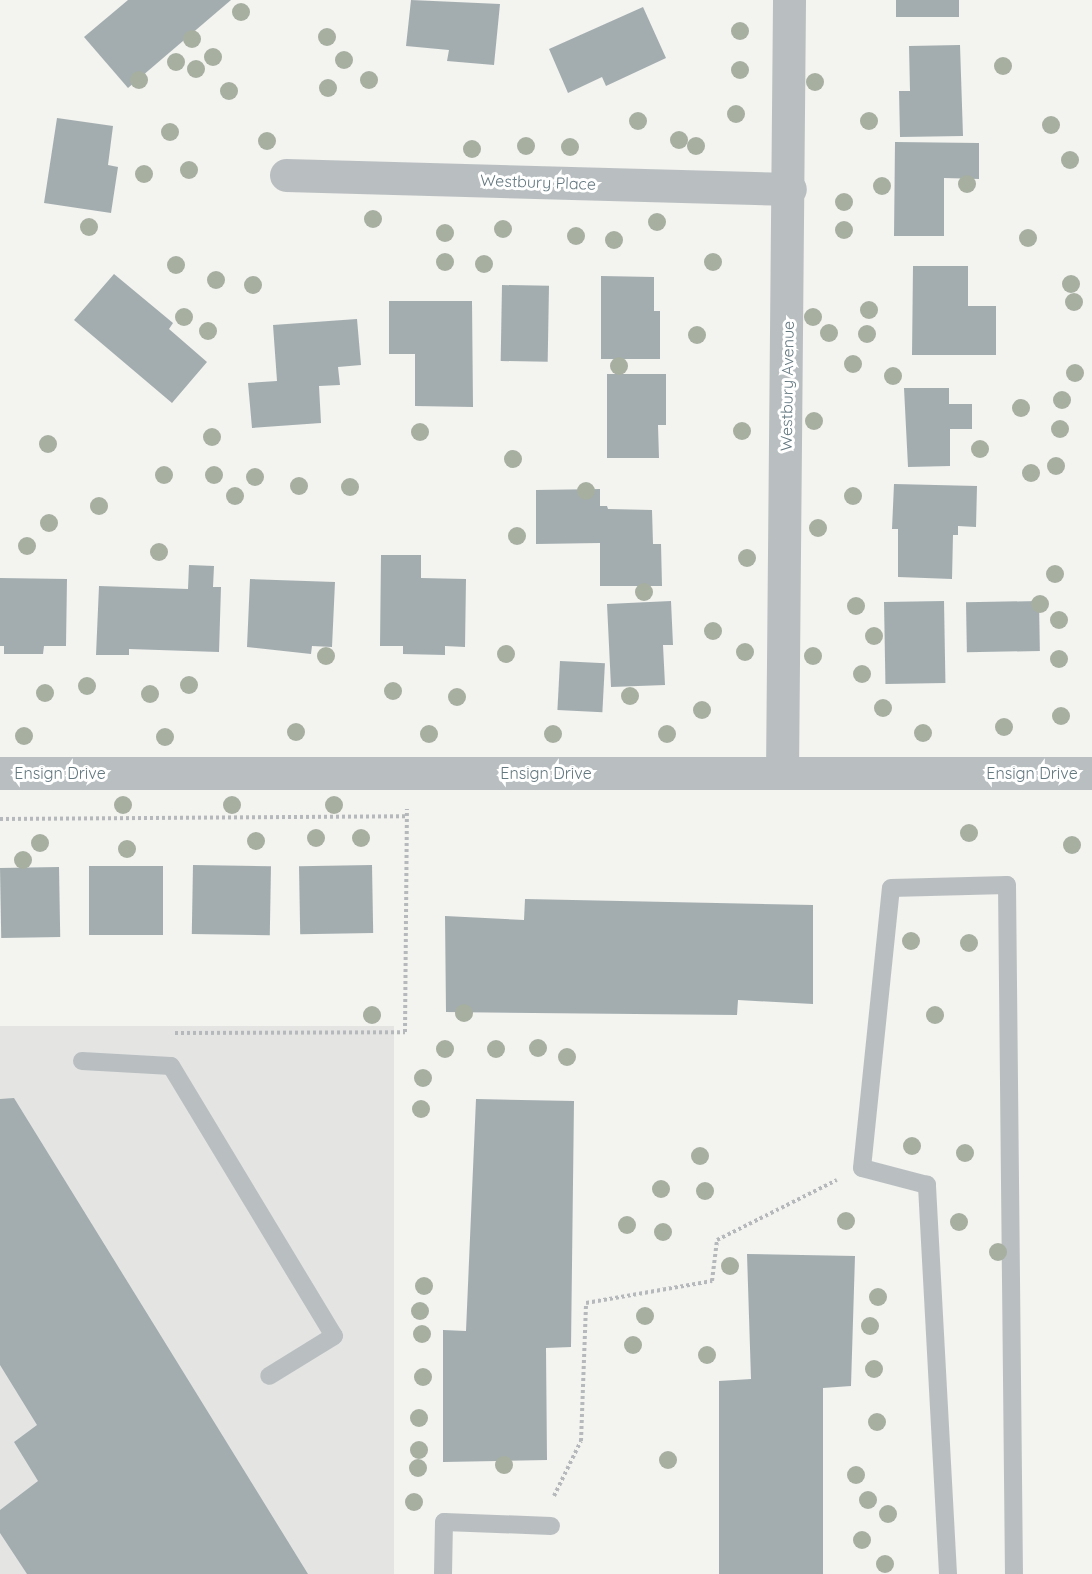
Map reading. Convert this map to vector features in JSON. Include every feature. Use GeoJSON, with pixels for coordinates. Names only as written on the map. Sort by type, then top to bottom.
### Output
{"type":"FeatureCollection","features":[{"type":"Feature","properties":{"kind":"street","name":"Westbury Avenue"},"geometry":{"type":"LineString","coordinates":[[782,773],[790,189],[789,0]]}},
{"type":"Feature","properties":{"kind":"street","name":"Westbury Place"},"geometry":{"type":"LineString","coordinates":[[286,175],[790,189]]}},
{"type":"Feature","properties":{"kind":"street","name":"Ensign Drive"},"geometry":{"type":"LineString","coordinates":[[0,773],[1092,773]]}},
{"type":"Feature","properties":{"kind":"lane"},"geometry":{"type":"LineString","coordinates":[[948,1574],[927,1185],[862,1168],[891,888],[1008,885],[1014,1574]]}},
{"type":"Feature","properties":{"kind":"lane"},"geometry":{"type":"LineString","coordinates":[[82,1061],[171,1066],[334,1336],[269,1376]]}},
{"type":"Feature","properties":{"kind":"lane"},"geometry":{"type":"LineString","coordinates":[[443,1574],[444,1522],[551,1526]]}},
{"type":"Feature","properties":{"kind":"path"},"geometry":{"type":"LineString","coordinates":[[175,1033],[405,1032],[406,773]]}},
{"type":"Feature","properties":{"kind":"path"},"geometry":{"type":"LineString","coordinates":[[0,819],[407,816]]}},
{"type":"Feature","properties":{"kind":"path"},"geometry":{"type":"LineString","coordinates":[[551,1526],[552,1500],[581,1440],[586,1303],[712,1281],[717,1240],[862,1168]]}},
{"type":"Feature","properties":{"kind":"shaded area"},"geometry":{"type":"Polygon","coordinates":[[[0,1026],[394,1026],[394,1574],[0,1574],[0,1026]]]}},
{"type":"Feature","properties":{"kind":"building"},"geometry":{"type":"Polygon","coordinates":[[[128,0],[231,0],[128,88],[84,37],[128,0]]]}},
{"type":"Feature","properties":{"kind":"building"},"geometry":{"type":"Polygon","coordinates":[[[411,0],[500,4],[494,65],[447,61],[449,50],[406,46],[411,0]]]}},
{"type":"Feature","properties":{"kind":"building"},"geometry":{"type":"Polygon","coordinates":[[[896,0],[959,0],[959,17],[896,17],[896,0]]]}},
{"type":"Feature","properties":{"kind":"building"},"geometry":{"type":"Polygon","coordinates":[[[643,7],[666,58],[606,86],[602,77],[568,93],[549,49],[643,7]]]}},
{"type":"Feature","properties":{"kind":"building"},"geometry":{"type":"Polygon","coordinates":[[[960,45],[963,136],[900,137],[899,91],[910,91],[909,46],[960,45]]]}},
{"type":"Feature","properties":{"kind":"building"},"geometry":{"type":"Polygon","coordinates":[[[57,118],[113,126],[108,165],[118,167],[111,213],[44,203],[57,118]]]}},
{"type":"Feature","properties":{"kind":"building"},"geometry":{"type":"Polygon","coordinates":[[[895,142],[979,143],[979,179],[944,178],[944,236],[894,236],[895,142]]]}},
{"type":"Feature","properties":{"kind":"building"},"geometry":{"type":"Polygon","coordinates":[[[913,266],[968,266],[968,306],[996,306],[996,355],[912,355],[913,266]]]}},
{"type":"Feature","properties":{"kind":"building"},"geometry":{"type":"Polygon","coordinates":[[[114,274],[173,323],[169,329],[207,362],[172,403],[74,320],[114,274]]]}},
{"type":"Feature","properties":{"kind":"building"},"geometry":{"type":"Polygon","coordinates":[[[601,276],[654,277],[654,311],[660,311],[660,359],[601,359],[601,276]]]}},
{"type":"Feature","properties":{"kind":"building"},"geometry":{"type":"Polygon","coordinates":[[[502,285],[549,286],[548,362],[501,361],[502,285]]]}},
{"type":"Feature","properties":{"kind":"building"},"geometry":{"type":"Polygon","coordinates":[[[389,301],[472,301],[473,407],[415,406],[415,354],[389,354],[389,301]]]}},
{"type":"Feature","properties":{"kind":"building"},"geometry":{"type":"Polygon","coordinates":[[[357,319],[361,365],[338,367],[340,385],[319,386],[321,423],[252,428],[248,383],[277,381],[273,325],[357,319]]]}},
{"type":"Feature","properties":{"kind":"building"},"geometry":{"type":"Polygon","coordinates":[[[607,374],[666,374],[666,425],[658,425],[659,458],[607,458],[607,374]]]}},
{"type":"Feature","properties":{"kind":"building"},"geometry":{"type":"Polygon","coordinates":[[[904,388],[949,388],[949,404],[972,404],[972,429],[950,429],[950,466],[908,467],[904,388]]]}},
{"type":"Feature","properties":{"kind":"building"},"geometry":{"type":"Polygon","coordinates":[[[894,484],[977,486],[976,527],[958,526],[958,535],[953,535],[952,579],[898,577],[898,529],[892,529],[894,484]]]}},
{"type":"Feature","properties":{"kind":"building"},"geometry":{"type":"Polygon","coordinates":[[[600,489],[600,506],[607,506],[608,509],[652,510],[653,544],[661,544],[662,586],[600,586],[600,543],[536,544],[536,490],[600,489]]]}},
{"type":"Feature","properties":{"kind":"building"},"geometry":{"type":"Polygon","coordinates":[[[381,555],[421,555],[421,578],[466,579],[465,647],[445,646],[445,655],[403,654],[403,646],[380,646],[381,555]]]}},
{"type":"Feature","properties":{"kind":"building"},"geometry":{"type":"Polygon","coordinates":[[[189,565],[214,566],[213,587],[221,587],[219,652],[129,649],[129,655],[96,655],[99,586],[188,589],[189,565]]]}},
{"type":"Feature","properties":{"kind":"building"},"geometry":{"type":"Polygon","coordinates":[[[0,578],[67,579],[66,646],[44,646],[43,654],[4,654],[4,646],[0,646],[0,578]]]}},
{"type":"Feature","properties":{"kind":"building"},"geometry":{"type":"Polygon","coordinates":[[[250,579],[335,582],[332,647],[312,646],[311,654],[247,647],[250,579]]]}},
{"type":"Feature","properties":{"kind":"building"},"geometry":{"type":"Polygon","coordinates":[[[671,601],[673,645],[663,645],[665,685],[611,687],[607,604],[671,601]]]}},
{"type":"Feature","properties":{"kind":"building"},"geometry":{"type":"Polygon","coordinates":[[[944,601],[945,683],[885,684],[884,602],[944,601]]]}},
{"type":"Feature","properties":{"kind":"building"},"geometry":{"type":"Polygon","coordinates":[[[1039,601],[1040,651],[967,652],[966,602],[1039,601]]]}},
{"type":"Feature","properties":{"kind":"building"},"geometry":{"type":"Polygon","coordinates":[[[560,661],[605,663],[602,712],[557,710],[560,661]]]}},
{"type":"Feature","properties":{"kind":"building"},"geometry":{"type":"Polygon","coordinates":[[[193,865],[271,866],[270,935],[192,934],[193,865]]]}},
{"type":"Feature","properties":{"kind":"building"},"geometry":{"type":"Polygon","coordinates":[[[372,865],[373,933],[300,934],[299,866],[372,865]]]}},
{"type":"Feature","properties":{"kind":"building"},"geometry":{"type":"Polygon","coordinates":[[[89,866],[163,866],[163,935],[89,935],[89,866]]]}},
{"type":"Feature","properties":{"kind":"building"},"geometry":{"type":"Polygon","coordinates":[[[59,867],[60,937],[1,938],[0,868],[59,867]]]}},
{"type":"Feature","properties":{"kind":"building"},"geometry":{"type":"Polygon","coordinates":[[[525,899],[813,905],[813,1004],[738,1000],[737,1015],[446,1012],[445,916],[524,920],[525,899]]]}},
{"type":"Feature","properties":{"kind":"building"},"geometry":{"type":"Polygon","coordinates":[[[14,1098],[308,1574],[27,1574],[0,1533],[0,1510],[38,1481],[14,1442],[37,1425],[0,1365],[0,1099],[14,1098]]]}},
{"type":"Feature","properties":{"kind":"building"},"geometry":{"type":"Polygon","coordinates":[[[476,1099],[574,1101],[571,1347],[546,1348],[547,1460],[443,1462],[443,1330],[466,1331],[476,1099]]]}},
{"type":"Feature","properties":{"kind":"building"},"geometry":{"type":"Polygon","coordinates":[[[747,1254],[855,1256],[851,1386],[823,1388],[823,1574],[719,1574],[719,1381],[751,1379],[747,1254]]]}}]}
